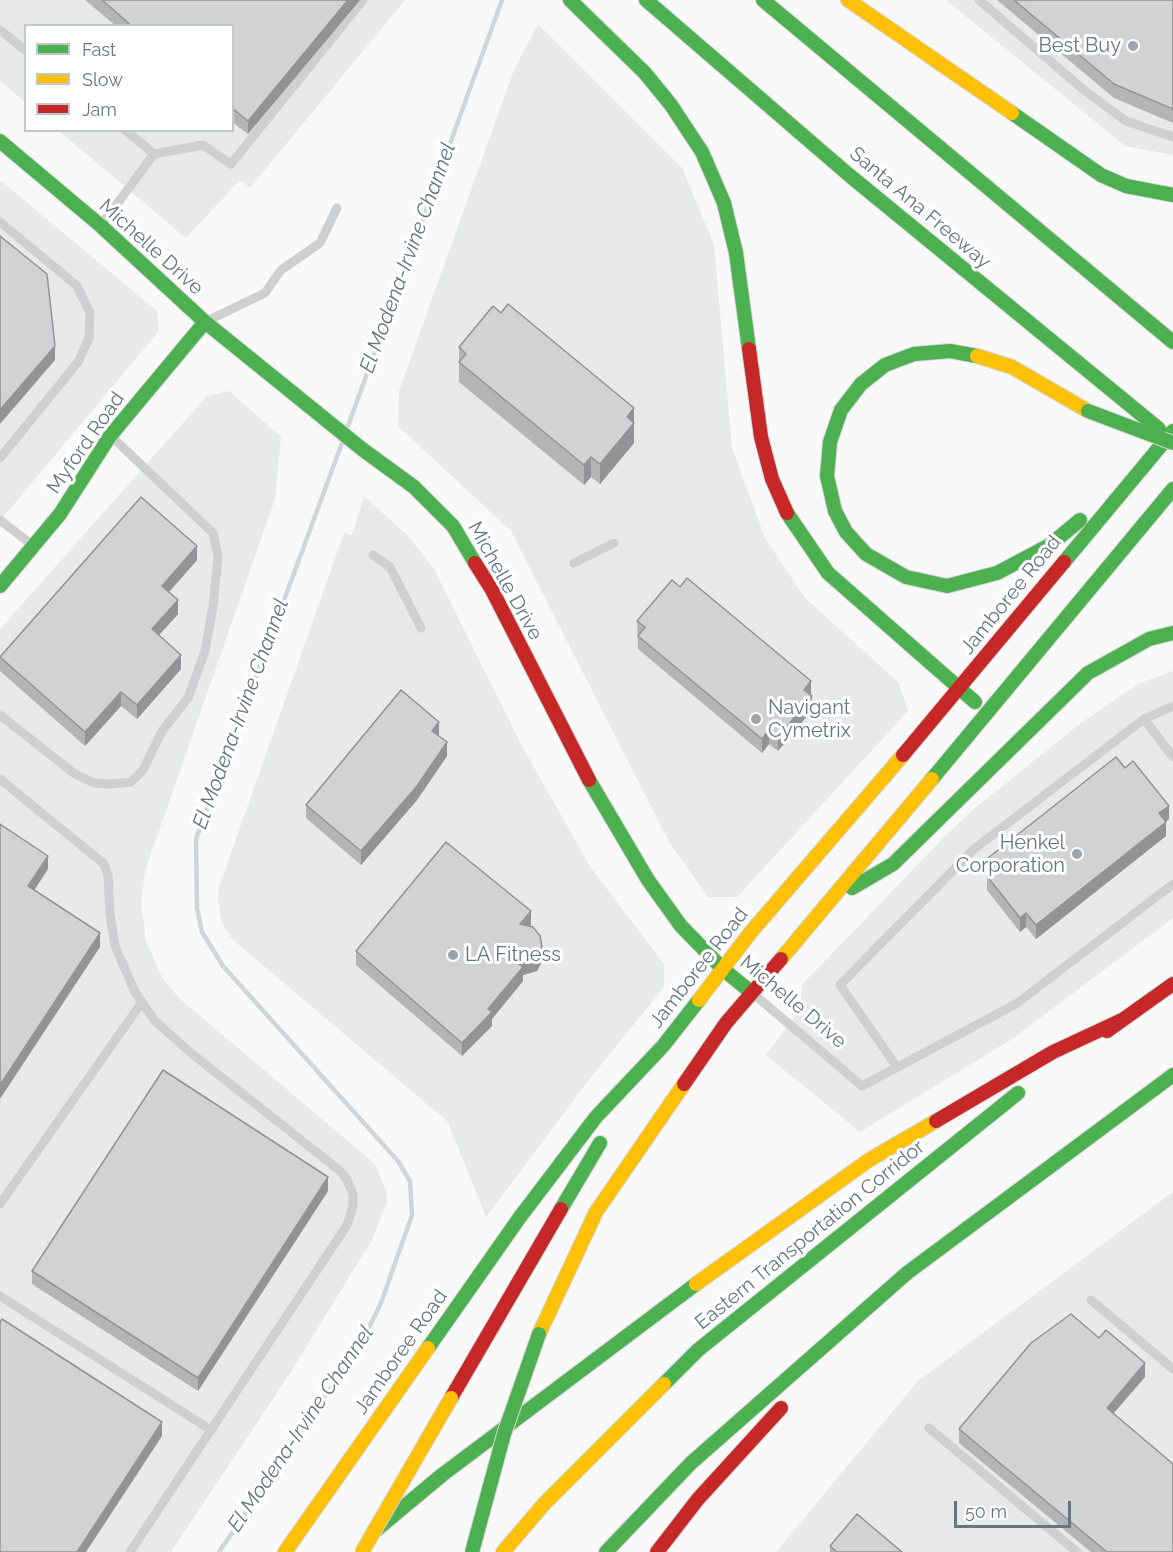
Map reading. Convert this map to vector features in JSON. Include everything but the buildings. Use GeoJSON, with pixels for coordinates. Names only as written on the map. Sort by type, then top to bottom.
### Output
{"type":"FeatureCollection","features":[{"type":"Feature","properties":{"kind":"main road"},"geometry":{"type":"LineString","coordinates":[[570,0],[645,73],[671,105],[702,152],[724,203],[736,253],[761,436],[772,479],[786,512],[828,573],[988,712]]}},
{"type":"Feature","properties":{"kind":"main road","name":"Santa Ana Freeway"},"geometry":{"type":"LineString","coordinates":[[646,0],[849,175],[1173,442]]}},
{"type":"Feature","properties":{"kind":"main road"},"geometry":{"type":"LineString","coordinates":[[763,0],[1168,338]]}},
{"type":"Feature","properties":{"kind":"main road"},"geometry":{"type":"LineString","coordinates":[[848,0],[1101,175],[1126,186],[1173,195]]}},
{"type":"Feature","properties":{"kind":"main road","name":"Michelle Drive"},"geometry":{"type":"LineString","coordinates":[[0,141],[101,226],[205,322],[362,449],[414,487],[453,526],[492,590],[543,695],[628,849],[681,926],[724,970],[752,993]]}},
{"type":"Feature","properties":{"kind":"main road","name":"Myford Road"},"geometry":{"type":"LineString","coordinates":[[0,586],[60,514],[110,436],[205,322]]}},
{"type":"Feature","properties":{"kind":"main road"},"geometry":{"type":"LineString","coordinates":[[1136,473],[1050,545],[998,573],[947,586],[906,578],[866,555],[846,532],[835,511],[827,476],[830,442],[841,410],[861,384],[885,365],[914,354],[950,351],[982,357],[1012,367],[1088,411],[1173,442]]}},
{"type":"Feature","properties":{"kind":"main road","name":"Jamboree Road"},"geometry":{"type":"LineString","coordinates":[[285,1552],[520,1217],[596,1117],[663,1046],[724,970],[751,932],[836,836],[1173,431]]}},
{"type":"Feature","properties":{"kind":"main road"},"geometry":{"type":"LineString","coordinates":[[472,1552],[500,1444],[539,1334],[596,1212],[726,1023],[832,900],[1173,489]]}},
{"type":"Feature","properties":{"kind":"main road"},"geometry":{"type":"LineString","coordinates":[[832,900],[893,864],[1088,673],[1149,639],[1173,633]]}},
{"type":"Feature","properties":{"kind":"main road"},"geometry":{"type":"LineString","coordinates":[[1049,1071],[1173,984]]}},
{"type":"Feature","properties":{"kind":"main road"},"geometry":{"type":"LineString","coordinates":[[350,1552],[442,1475],[715,1269],[869,1160],[1053,1052],[1124,1019]]}},
{"type":"Feature","properties":{"kind":"main road"},"geometry":{"type":"LineString","coordinates":[[620,1112],[663,1046]]}},
{"type":"Feature","properties":{"kind":"main road"},"geometry":{"type":"LineString","coordinates":[[606,1552],[691,1463],[907,1273],[963,1229],[1173,1075]]}},
{"type":"Feature","properties":{"kind":"main road","name":"Eastern Transportation Corridor"},"geometry":{"type":"LineString","coordinates":[[503,1552],[544,1504],[698,1350],[1031,1084]]}},
{"type":"Feature","properties":{"kind":"main road"},"geometry":{"type":"LineString","coordinates":[[362,1552],[608,1131]]}},
{"type":"Feature","properties":{"kind":"main road"},"geometry":{"type":"LineString","coordinates":[[834,1357],[963,1229]]}},
{"type":"Feature","properties":{"kind":"main road"},"geometry":{"type":"LineString","coordinates":[[657,1552],[698,1499],[794,1396]]}},
{"type":"Feature","properties":{"kind":"lane"},"geometry":{"type":"LineString","coordinates":[[101,226],[154,154],[203,145],[231,164],[363,0]]}},
{"type":"Feature","properties":{"kind":"lane"},"geometry":{"type":"LineString","coordinates":[[979,0],[1084,90],[1126,121],[1173,137]]}},
{"type":"Feature","properties":{"kind":"lane"},"geometry":{"type":"LineString","coordinates":[[0,30],[24,49]]}},
{"type":"Feature","properties":{"kind":"lane"},"geometry":{"type":"LineString","coordinates":[[126,132],[154,154]]}},
{"type":"Feature","properties":{"kind":"lane"},"geometry":{"type":"LineString","coordinates":[[205,322],[265,293],[281,270],[320,243],[337,208]]}},
{"type":"Feature","properties":{"kind":"lane"},"geometry":{"type":"LineString","coordinates":[[0,222],[77,286],[90,313],[89,338],[78,362],[0,458]]}},
{"type":"Feature","properties":{"kind":"lane"},"geometry":{"type":"LineString","coordinates":[[0,715],[75,774],[94,783],[111,784],[131,782],[143,770],[162,731],[188,698],[205,651],[213,606],[218,556],[213,533],[110,436]]}},
{"type":"Feature","properties":{"kind":"lane"},"geometry":{"type":"LineString","coordinates":[[0,520],[33,546]]}},
{"type":"Feature","properties":{"kind":"lane"},"geometry":{"type":"LineString","coordinates":[[574,563],[614,543]]}},
{"type":"Feature","properties":{"kind":"lane"},"geometry":{"type":"LineString","coordinates":[[373,555],[390,567],[421,628]]}},
{"type":"Feature","properties":{"kind":"lane"},"geometry":{"type":"LineString","coordinates":[[1173,706],[1144,719],[974,849],[840,985],[897,1067],[1016,1004],[1173,884]]}},
{"type":"Feature","properties":{"kind":"lane"},"geometry":{"type":"LineString","coordinates":[[1144,719],[1173,757]]}},
{"type":"Feature","properties":{"kind":"lane"},"geometry":{"type":"LineString","coordinates":[[0,779],[104,864],[108,875],[110,914],[115,946],[142,1002],[155,1021],[191,1053],[339,1170],[353,1194],[353,1206],[347,1225],[130,1552]]}},
{"type":"Feature","properties":{"kind":"lane","name":"Michelle Drive"},"geometry":{"type":"LineString","coordinates":[[752,993],[862,1086],[897,1067]]}},
{"type":"Feature","properties":{"kind":"lane"},"geometry":{"type":"LineString","coordinates":[[0,1204],[142,1002]]}},
{"type":"Feature","properties":{"kind":"lane"},"geometry":{"type":"LineString","coordinates":[[0,1296],[211,1430]]}},
{"type":"Feature","properties":{"kind":"lane"},"geometry":{"type":"LineString","coordinates":[[1091,1300],[1173,1369]]}},
{"type":"Feature","properties":{"kind":"lane"},"geometry":{"type":"LineString","coordinates":[[929,1428],[1077,1552]]}},
{"type":"Feature","properties":{"kind":"shaded area"},"geometry":{"type":"Polygon","coordinates":[[[0,0],[405,0],[250,188],[240,180],[186,238],[60,132],[234,132],[234,24],[24,24],[24,101],[0,81],[0,0]]]}},
{"type":"Feature","properties":{"kind":"shaded area"},"geometry":{"type":"Polygon","coordinates":[[[946,0],[1173,0],[1173,155],[1125,146],[946,0]]]}},
{"type":"Feature","properties":{"kind":"shaded area"},"geometry":{"type":"Polygon","coordinates":[[[538,24],[683,169],[714,245],[732,448],[765,538],[805,598],[899,683],[908,711],[737,897],[708,897],[669,842],[511,531],[398,426],[399,391],[514,70],[538,24]]]}},
{"type":"Feature","properties":{"kind":"shaded area"},"geometry":{"type":"Polygon","coordinates":[[[0,180],[157,311],[159,331],[0,521],[0,180]]]}},
{"type":"Feature","properties":{"kind":"shaded area"},"geometry":{"type":"Polygon","coordinates":[[[229,391],[281,437],[275,499],[145,871],[141,902],[146,941],[163,979],[179,998],[375,1164],[386,1190],[387,1201],[372,1240],[292,1370],[171,1552],[0,1552],[0,629],[207,396],[229,391]]]}},
{"type":"Feature","properties":{"kind":"shaded area"},"geometry":{"type":"Polygon","coordinates":[[[364,496],[407,535],[434,569],[524,750],[591,868],[664,964],[664,987],[584,1086],[486,1217],[447,1121],[232,939],[222,923],[218,902],[219,887],[344,533],[352,535],[364,496]]]}},
{"type":"Feature","properties":{"kind":"shaded area"},"geometry":{"type":"Polygon","coordinates":[[[1173,671],[1173,918],[1012,1039],[860,1132],[766,1055],[800,1010],[802,985],[947,834],[974,809],[1081,723],[1138,684],[1173,671]]]}},
{"type":"Feature","properties":{"kind":"shaded area"},"geometry":{"type":"Polygon","coordinates":[[[1173,1192],[1173,1552],[776,1552],[918,1381],[1173,1192]]]}},
{"type":"Feature","properties":{"kind":"waterway","name":"El Modena-Irvine Channel"},"geometry":{"type":"LineString","coordinates":[[348,426],[502,0]]}},
{"type":"Feature","properties":{"kind":"waterway","name":"El Modena-Irvine Channel"},"geometry":{"type":"LineString","coordinates":[[219,1552],[362,1342],[381,1303],[412,1215],[410,1181],[398,1161],[223,966],[202,932],[197,908],[196,839],[342,443]]}},
{"type":"Feature","properties":{"kind":"traffic: fast"},"geometry":{"type":"LineString","coordinates":[[570,0],[645,73],[671,105],[702,152],[724,203],[736,253],[749,349]]}},
{"type":"Feature","properties":{"kind":"traffic: fast"},"geometry":{"type":"LineString","coordinates":[[646,0],[849,175],[1109,388]]}},
{"type":"Feature","properties":{"kind":"traffic: fast"},"geometry":{"type":"LineString","coordinates":[[763,0],[1173,342]]}},
{"type":"Feature","properties":{"kind":"traffic: fast"},"geometry":{"type":"LineString","coordinates":[[1012,113],[1101,175],[1126,186],[1173,195]]}},
{"type":"Feature","properties":{"kind":"traffic: fast"},"geometry":{"type":"LineString","coordinates":[[0,141],[101,226],[205,322],[362,449],[414,487],[453,526],[475,563]]}},
{"type":"Feature","properties":{"kind":"traffic: fast"},"geometry":{"type":"LineString","coordinates":[[0,586],[60,514],[110,436],[205,322]]}},
{"type":"Feature","properties":{"kind":"traffic: fast"},"geometry":{"type":"LineString","coordinates":[[977,356],[950,351],[914,354],[885,365],[861,384],[841,410],[830,442],[827,476],[835,511],[846,532],[866,554],[906,577],[947,586],[997,573],[1050,545],[1080,520]]}},
{"type":"Feature","properties":{"kind":"traffic: fast"},"geometry":{"type":"LineString","coordinates":[[1109,388],[1159,429]]}},
{"type":"Feature","properties":{"kind":"traffic: fast"},"geometry":{"type":"LineString","coordinates":[[1088,411],[1173,443]]}},
{"type":"Feature","properties":{"kind":"traffic: fast"},"geometry":{"type":"LineString","coordinates":[[1064,562],[1173,431]]}},
{"type":"Feature","properties":{"kind":"traffic: fast"},"geometry":{"type":"LineString","coordinates":[[932,779],[1173,489]]}},
{"type":"Feature","properties":{"kind":"traffic: fast"},"geometry":{"type":"LineString","coordinates":[[787,513],[828,573],[975,702]]}},
{"type":"Feature","properties":{"kind":"traffic: fast"},"geometry":{"type":"LineString","coordinates":[[852,888],[893,864],[1088,673],[1149,639],[1173,633]]}},
{"type":"Feature","properties":{"kind":"traffic: fast"},"geometry":{"type":"LineString","coordinates":[[589,780],[648,880],[681,926],[724,970],[752,993]]}},
{"type":"Feature","properties":{"kind":"traffic: fast"},"geometry":{"type":"LineString","coordinates":[[428,1348],[520,1217],[596,1117],[663,1046],[699,1000]]}},
{"type":"Feature","properties":{"kind":"traffic: fast"},"geometry":{"type":"LineString","coordinates":[[606,1552],[691,1463],[907,1273],[1173,1075]]}},
{"type":"Feature","properties":{"kind":"traffic: fast"},"geometry":{"type":"LineString","coordinates":[[664,1384],[698,1350],[1018,1093]]}},
{"type":"Feature","properties":{"kind":"traffic: fast"},"geometry":{"type":"LineString","coordinates":[[561,1209],[600,1143]]}},
{"type":"Feature","properties":{"kind":"traffic: fast"},"geometry":{"type":"LineString","coordinates":[[376,1530],[442,1475],[696,1284]]}},
{"type":"Feature","properties":{"kind":"traffic: fast"},"geometry":{"type":"LineString","coordinates":[[472,1552],[504,1434],[539,1334]]}},
{"type":"Feature","properties":{"kind":"traffic: slow"},"geometry":{"type":"LineString","coordinates":[[848,0],[1012,113]]}},
{"type":"Feature","properties":{"kind":"traffic: slow"},"geometry":{"type":"LineString","coordinates":[[977,356],[1012,367],[1088,411]]}},
{"type":"Feature","properties":{"kind":"traffic: slow"},"geometry":{"type":"LineString","coordinates":[[699,1000],[751,932],[903,755]]}},
{"type":"Feature","properties":{"kind":"traffic: slow"},"geometry":{"type":"LineString","coordinates":[[781,959],[932,779]]}},
{"type":"Feature","properties":{"kind":"traffic: slow"},"geometry":{"type":"LineString","coordinates":[[539,1334],[596,1212],[684,1084]]}},
{"type":"Feature","properties":{"kind":"traffic: slow"},"geometry":{"type":"LineString","coordinates":[[696,1284],[869,1160],[936,1121]]}},
{"type":"Feature","properties":{"kind":"traffic: slow"},"geometry":{"type":"LineString","coordinates":[[285,1552],[428,1348]]}},
{"type":"Feature","properties":{"kind":"traffic: slow"},"geometry":{"type":"LineString","coordinates":[[503,1552],[544,1504],[664,1384]]}},
{"type":"Feature","properties":{"kind":"traffic: slow"},"geometry":{"type":"LineString","coordinates":[[362,1552],[451,1398]]}},
{"type":"Feature","properties":{"kind":"traffic: jam"},"geometry":{"type":"LineString","coordinates":[[749,349],[761,437],[772,479],[787,513]]}},
{"type":"Feature","properties":{"kind":"traffic: jam"},"geometry":{"type":"LineString","coordinates":[[903,755],[1064,562]]}},
{"type":"Feature","properties":{"kind":"traffic: jam"},"geometry":{"type":"LineString","coordinates":[[475,563],[492,590],[589,780]]}},
{"type":"Feature","properties":{"kind":"traffic: jam"},"geometry":{"type":"LineString","coordinates":[[684,1084],[726,1023],[781,959]]}},
{"type":"Feature","properties":{"kind":"traffic: jam"},"geometry":{"type":"LineString","coordinates":[[1107,1031],[1173,984]]}},
{"type":"Feature","properties":{"kind":"traffic: jam"},"geometry":{"type":"LineString","coordinates":[[936,1121],[1053,1052],[1124,1019]]}},
{"type":"Feature","properties":{"kind":"traffic: jam"},"geometry":{"type":"LineString","coordinates":[[451,1398],[561,1209]]}},
{"type":"Feature","properties":{"kind":"traffic: jam"},"geometry":{"type":"LineString","coordinates":[[657,1552],[698,1499],[781,1408]]}},
{"type":"Feature","properties":{"kind":"place","name":"Best Buy"},"geometry":{"type":"Point","coordinates":[1133,46]}},
{"type":"Feature","properties":{"kind":"place","name":"Navigant Cymetrix"},"geometry":{"type":"Point","coordinates":[756,719]}},
{"type":"Feature","properties":{"kind":"place","name":"Henkel Corporation"},"geometry":{"type":"Point","coordinates":[1077,854]}},
{"type":"Feature","properties":{"kind":"place","name":"LA Fitness"},"geometry":{"type":"Point","coordinates":[453,955]}}]}
